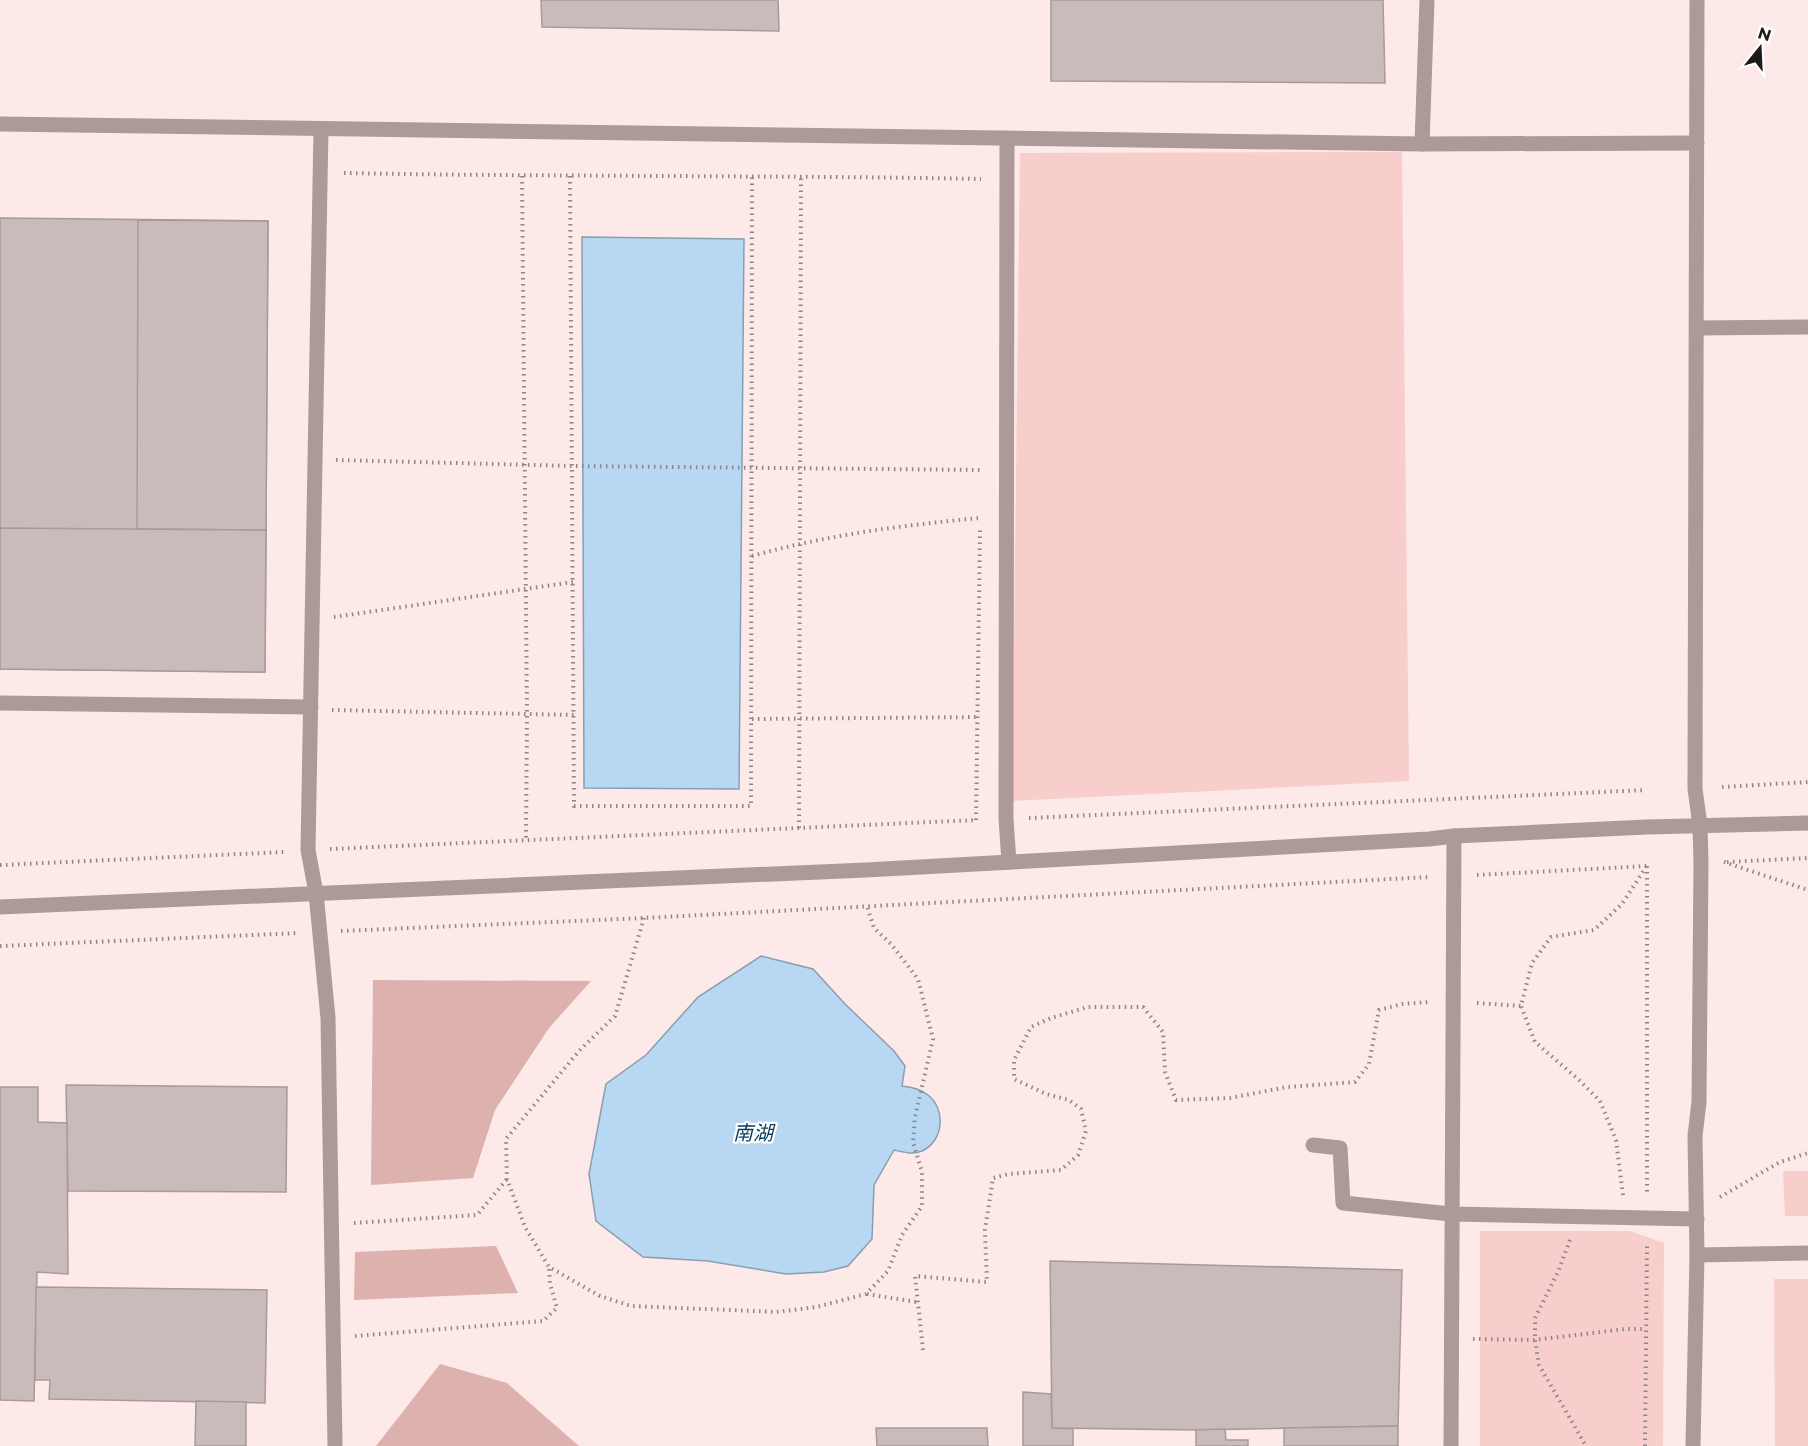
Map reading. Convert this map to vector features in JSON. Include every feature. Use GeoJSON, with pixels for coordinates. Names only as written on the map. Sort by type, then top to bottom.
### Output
{"type":"FeatureCollection","features":[{"type":"Feature","properties":{"kind":"street"},"geometry":{"type":"LineString","coordinates":[[1422,144],[1427,0]]}},
{"type":"Feature","properties":{"kind":"street"},"geometry":{"type":"LineString","coordinates":[[1693,1446],[1697,1219],[1695,1136],[1699,1102],[1701,863],[1700,825],[1695,789],[1697,0]]}},
{"type":"Feature","properties":{"kind":"street"},"geometry":{"type":"LineString","coordinates":[[0,124],[1422,144],[1697,142]]}},
{"type":"Feature","properties":{"kind":"street"},"geometry":{"type":"LineString","coordinates":[[321,129],[308,850],[316,893],[328,1018],[335,1446]]}},
{"type":"Feature","properties":{"kind":"street"},"geometry":{"type":"LineString","coordinates":[[1007,138],[1006,819],[1009,862]]}},
{"type":"Feature","properties":{"kind":"street"},"geometry":{"type":"LineString","coordinates":[[1697,328],[1808,327]]}},
{"type":"Feature","properties":{"kind":"street"},"geometry":{"type":"LineString","coordinates":[[0,703],[311,707]]}},
{"type":"Feature","properties":{"kind":"street"},"geometry":{"type":"LineString","coordinates":[[0,907],[1009,862],[1454,836],[1700,825],[1808,823]]}},
{"type":"Feature","properties":{"kind":"street"},"geometry":{"type":"LineString","coordinates":[[1451,1446],[1454,836]]}},
{"type":"Feature","properties":{"kind":"street"},"geometry":{"type":"LineString","coordinates":[[1313,1145],[1340,1148],[1343,1203],[1451,1214],[1697,1219]]}},
{"type":"Feature","properties":{"kind":"street"},"geometry":{"type":"LineString","coordinates":[[1696,1255],[1808,1253]]}},
{"type":"Feature","properties":{"kind":"path"},"geometry":{"type":"LineString","coordinates":[[981,169],[981,190]]}},
{"type":"Feature","properties":{"kind":"path"},"geometry":{"type":"LineString","coordinates":[[340,173],[981,179]]}},
{"type":"Feature","properties":{"kind":"path"},"geometry":{"type":"LineString","coordinates":[[522,176],[526,840]]}},
{"type":"Feature","properties":{"kind":"path"},"geometry":{"type":"LineString","coordinates":[[570,176],[574,806],[751,806],[752,176]]}},
{"type":"Feature","properties":{"kind":"path"},"geometry":{"type":"LineString","coordinates":[[799,828],[801,176]]}},
{"type":"Feature","properties":{"kind":"path"},"geometry":{"type":"LineString","coordinates":[[336,460],[752,469],[981,470],[980,482]]}},
{"type":"Feature","properties":{"kind":"path"},"geometry":{"type":"LineString","coordinates":[[752,556],[800,543],[906,524],[980,518],[976,820]]}},
{"type":"Feature","properties":{"kind":"path"},"geometry":{"type":"LineString","coordinates":[[334,618],[573,582]]}},
{"type":"Feature","properties":{"kind":"path"},"geometry":{"type":"LineString","coordinates":[[332,710],[574,716]]}},
{"type":"Feature","properties":{"kind":"path"},"geometry":{"type":"LineString","coordinates":[[752,718],[978,717]]}},
{"type":"Feature","properties":{"kind":"path"},"geometry":{"type":"LineString","coordinates":[[1722,787],[1808,782]]}},
{"type":"Feature","properties":{"kind":"path"},"geometry":{"type":"LineString","coordinates":[[0,865],[1646,790]]}},
{"type":"Feature","properties":{"kind":"path"},"geometry":{"type":"LineString","coordinates":[[1808,858],[1724,862],[1808,890]]}},
{"type":"Feature","properties":{"kind":"path"},"geometry":{"type":"LineString","coordinates":[[0,946],[644,918],[1647,866]]}},
{"type":"Feature","properties":{"kind":"path"},"geometry":{"type":"LineString","coordinates":[[1626,1217],[1616,1140],[1600,1101],[1578,1078],[1535,1042],[1521,1006],[1532,963],[1551,936],[1594,930],[1622,904],[1647,866]]}},
{"type":"Feature","properties":{"kind":"path"},"geometry":{"type":"LineString","coordinates":[[1645,1446],[1647,866]]}},
{"type":"Feature","properties":{"kind":"path"},"geometry":{"type":"LineString","coordinates":[[866,1294],[888,1271],[902,1235],[922,1206],[922,1172],[913,1142],[915,1117],[933,1039],[918,979],[891,944],[874,928],[867,906]]}},
{"type":"Feature","properties":{"kind":"path"},"geometry":{"type":"LineString","coordinates":[[333,1337],[543,1321],[557,1308],[550,1284],[549,1267],[525,1227],[507,1179],[506,1139],[579,1051],[615,1016],[644,918]]}},
{"type":"Feature","properties":{"kind":"path"},"geometry":{"type":"LineString","coordinates":[[923,1350],[916,1302],[915,1276],[987,1282],[986,1230],[993,1178],[1008,1174],[1061,1170],[1078,1155],[1086,1131],[1081,1109],[1069,1100],[1046,1094],[1014,1079],[1014,1060],[1031,1027],[1051,1018],[1088,1007],[1143,1007],[1162,1032],[1165,1072],[1176,1100],[1230,1098],[1287,1087],[1355,1082],[1369,1064],[1379,1010],[1402,1004],[1452,1001],[1521,1006]]}},
{"type":"Feature","properties":{"kind":"path"},"geometry":{"type":"LineString","coordinates":[[1719,1197],[1780,1162],[1808,1154]]}},
{"type":"Feature","properties":{"kind":"path"},"geometry":{"type":"LineString","coordinates":[[331,1225],[477,1215],[507,1179]]}},
{"type":"Feature","properties":{"kind":"path"},"geometry":{"type":"LineString","coordinates":[[1579,1216],[1558,1272],[1535,1318],[1535,1340],[1539,1365],[1586,1446]]}},
{"type":"Feature","properties":{"kind":"path"},"geometry":{"type":"LineString","coordinates":[[549,1267],[600,1296],[631,1306],[776,1312],[816,1307],[866,1294],[916,1302]]}},
{"type":"Feature","properties":{"kind":"path"},"geometry":{"type":"LineString","coordinates":[[1451,1340],[1535,1340],[1625,1329],[1646,1329]]}},
{"type":"Feature","properties":{"kind":"shaded area"},"geometry":{"type":"Polygon","coordinates":[[[0,0],[1808,0],[1808,1446],[0,1446],[0,0]]]}},
{"type":"Feature","properties":{"kind":"shaded area"},"geometry":{"type":"Polygon","coordinates":[[[1402,152],[1409,781],[1012,801],[1020,153],[1402,152]]]}},
{"type":"Feature","properties":{"kind":"shaded area"},"geometry":{"type":"Polygon","coordinates":[[[373,980],[591,981],[549,1028],[495,1110],[473,1178],[371,1185],[373,980]]]}},
{"type":"Feature","properties":{"kind":"shaded area"},"geometry":{"type":"Polygon","coordinates":[[[1783,1171],[1808,1171],[1808,1216],[1785,1216],[1783,1171]]]}},
{"type":"Feature","properties":{"kind":"shaded area"},"geometry":{"type":"Polygon","coordinates":[[[1480,1231],[1630,1231],[1664,1243],[1663,1446],[1480,1446],[1480,1231]]]}},
{"type":"Feature","properties":{"kind":"shaded area"},"geometry":{"type":"Polygon","coordinates":[[[496,1246],[518,1293],[354,1300],[355,1252],[496,1246]]]}},
{"type":"Feature","properties":{"kind":"shaded area"},"geometry":{"type":"Polygon","coordinates":[[[1774,1279],[1808,1279],[1808,1446],[1775,1446],[1774,1279]]]}},
{"type":"Feature","properties":{"kind":"shaded area"},"geometry":{"type":"Polygon","coordinates":[[[440,1364],[507,1383],[579,1446],[376,1446],[440,1364]]]}},
{"type":"Feature","properties":{"kind":"water"},"geometry":{"type":"Polygon","coordinates":[[[582,237],[744,239],[739,789],[584,788],[582,237]]]}},
{"type":"Feature","properties":{"kind":"water","name":"南湖"},"geometry":{"type":"Polygon","coordinates":[[[761,956],[813,969],[845,1004],[894,1051],[905,1066],[902,1086],[922,1091],[934,1101],[940,1116],[938,1133],[935,1140],[922,1151],[912,1153],[894,1150],[874,1185],[872,1239],[848,1266],[824,1272],[786,1274],[708,1261],[643,1257],[596,1221],[589,1174],[606,1084],[646,1055],[698,997],[761,956]]]}},
{"type":"Feature","properties":{"kind":"building"},"geometry":{"type":"Polygon","coordinates":[[[541,0],[778,0],[779,31],[542,27],[541,0]]]}},
{"type":"Feature","properties":{"kind":"building"},"geometry":{"type":"Polygon","coordinates":[[[1051,0],[1383,0],[1385,83],[1051,81],[1051,0]]]}},
{"type":"Feature","properties":{"kind":"building"},"geometry":{"type":"Polygon","coordinates":[[[0,218],[268,221],[265,672],[0,669],[0,218]]]}},
{"type":"Feature","properties":{"kind":"building"},"geometry":{"type":"Polygon","coordinates":[[[138,220],[268,221],[266,530],[137,529],[138,220]]]}},
{"type":"Feature","properties":{"kind":"building"},"geometry":{"type":"Polygon","coordinates":[[[0,528],[266,530],[265,672],[0,669],[0,528]]]}},
{"type":"Feature","properties":{"kind":"building"},"geometry":{"type":"Polygon","coordinates":[[[66,1085],[287,1087],[286,1192],[68,1191],[66,1085]]]}},
{"type":"Feature","properties":{"kind":"building"},"geometry":{"type":"Polygon","coordinates":[[[0,1087],[38,1087],[38,1122],[67,1123],[68,1274],[37,1272],[34,1401],[0,1400],[0,1087]]]}},
{"type":"Feature","properties":{"kind":"building"},"geometry":{"type":"Polygon","coordinates":[[[1050,1261],[1402,1270],[1398,1426],[1196,1430],[1052,1428],[1050,1261]]]}},
{"type":"Feature","properties":{"kind":"building"},"geometry":{"type":"Polygon","coordinates":[[[36,1287],[267,1290],[265,1403],[49,1399],[50,1380],[35,1380],[36,1287]]]}},
{"type":"Feature","properties":{"kind":"building"},"geometry":{"type":"Polygon","coordinates":[[[1023,1392],[1051,1394],[1052,1428],[1073,1429],[1073,1446],[1023,1446],[1023,1392]]]}},
{"type":"Feature","properties":{"kind":"building"},"geometry":{"type":"Polygon","coordinates":[[[196,1401],[246,1402],[246,1446],[195,1446],[196,1401]]]}},
{"type":"Feature","properties":{"kind":"building"},"geometry":{"type":"Polygon","coordinates":[[[1398,1426],[1398,1446],[1284,1446],[1284,1428],[1398,1426]]]}},
{"type":"Feature","properties":{"kind":"building"},"geometry":{"type":"Polygon","coordinates":[[[876,1428],[987,1428],[988,1446],[877,1446],[876,1428]]]}},
{"type":"Feature","properties":{"kind":"building"},"geometry":{"type":"Polygon","coordinates":[[[1225,1429],[1226,1440],[1248,1440],[1248,1446],[1196,1446],[1196,1430],[1225,1429]]]}}]}
